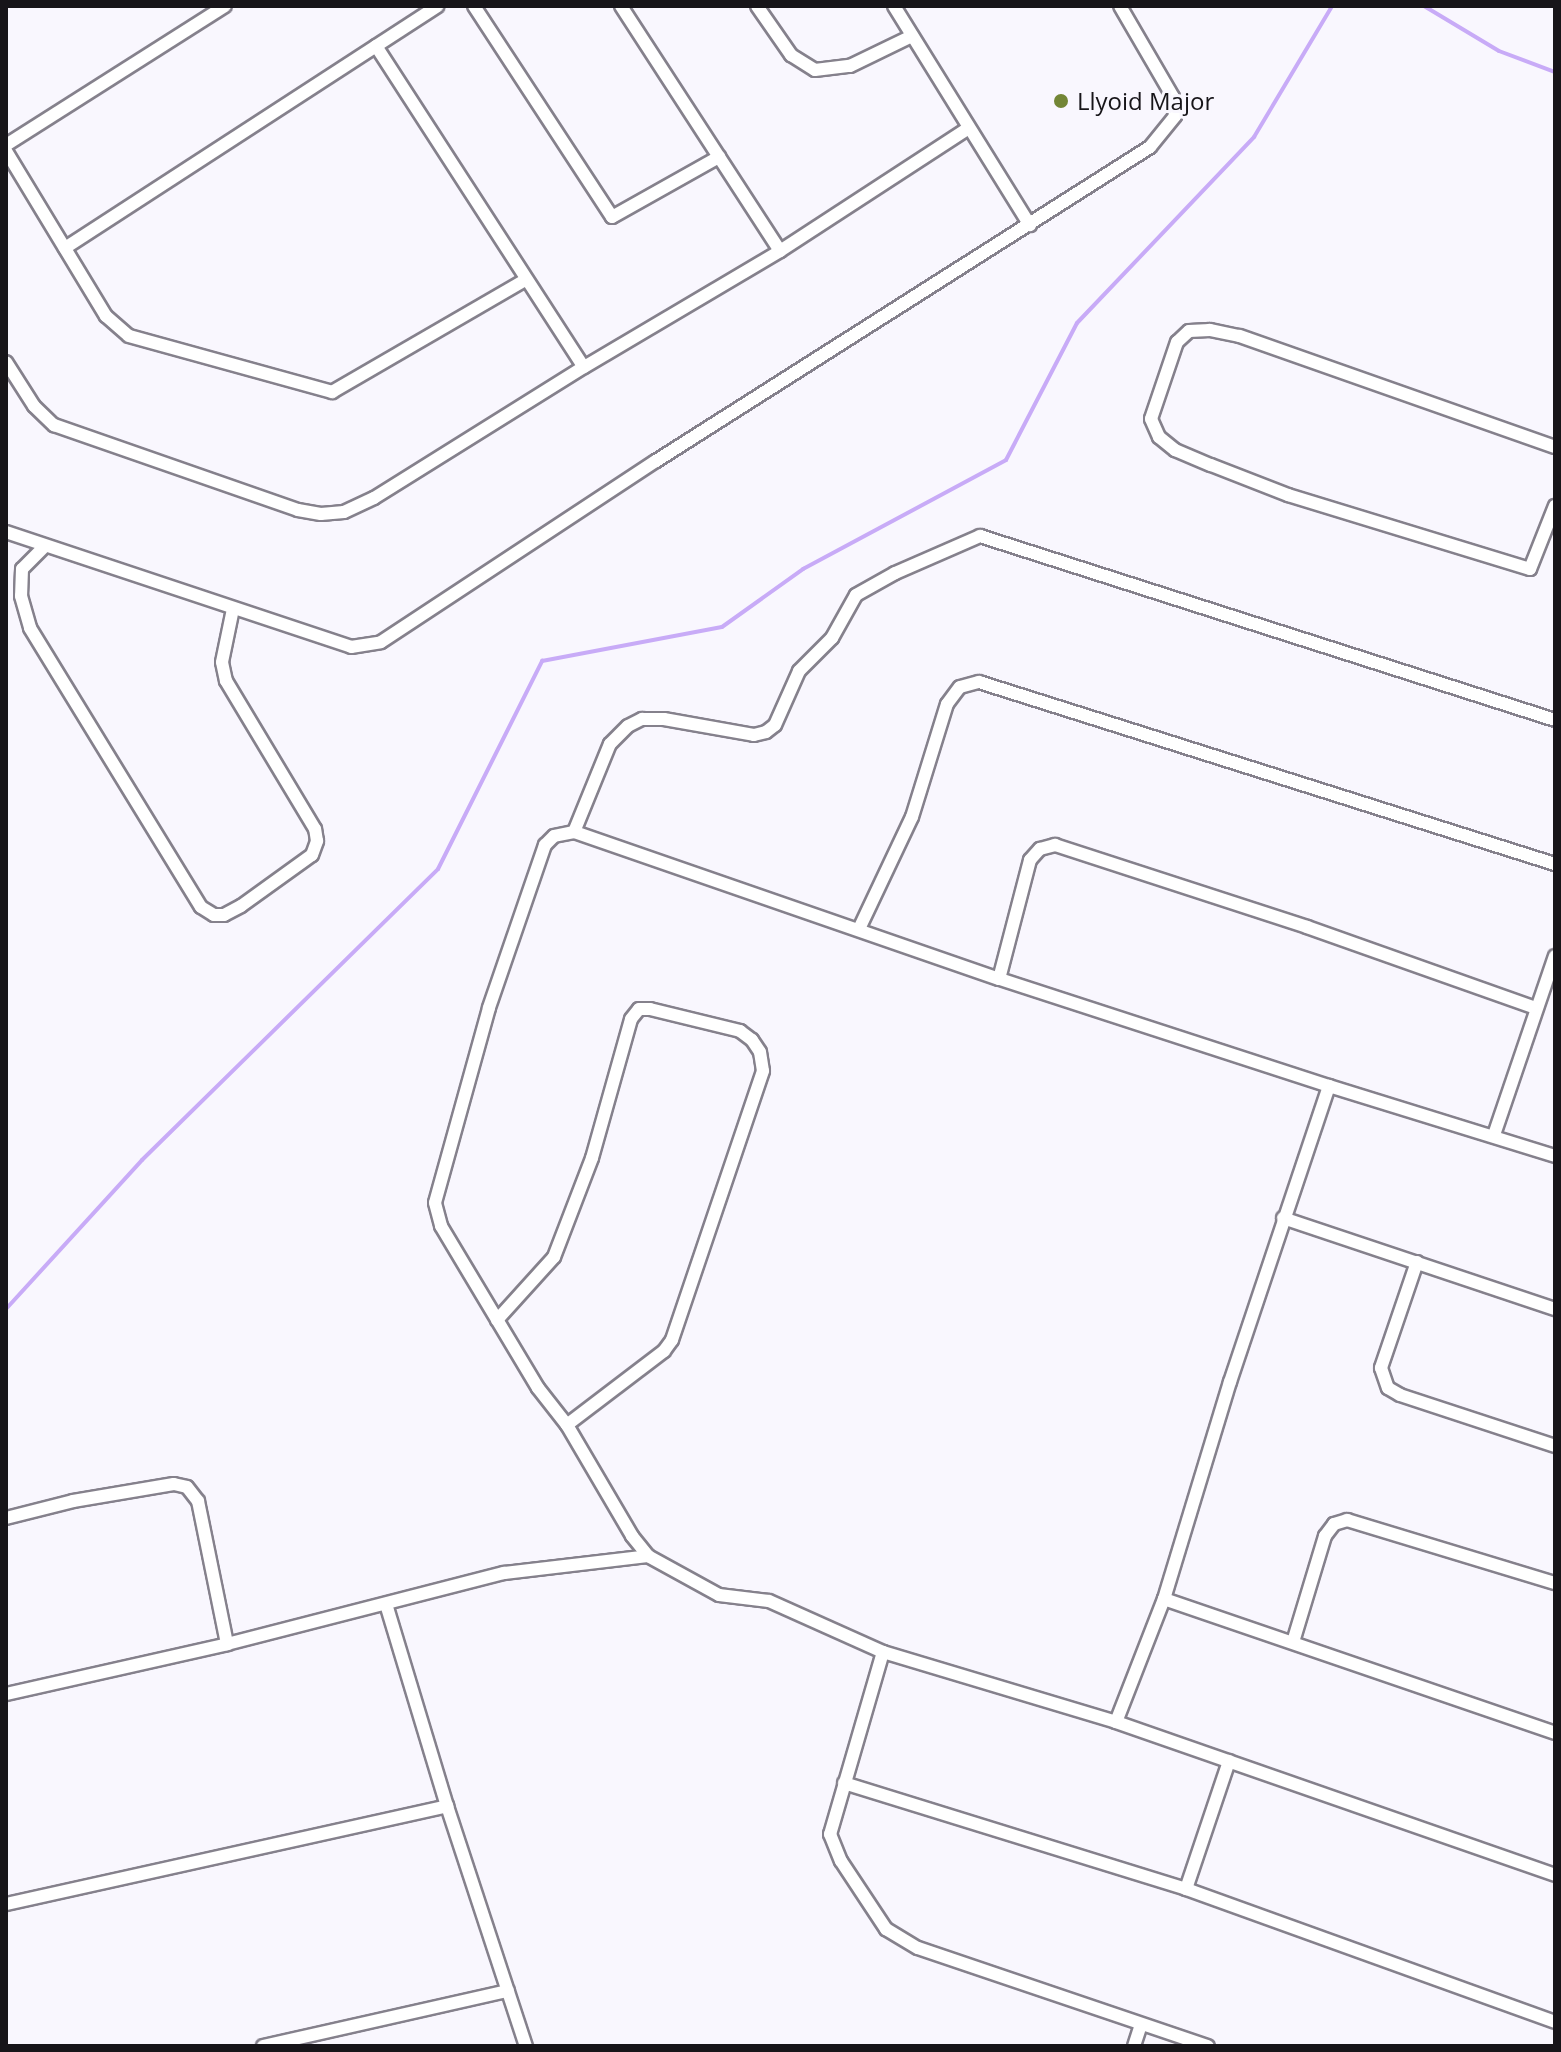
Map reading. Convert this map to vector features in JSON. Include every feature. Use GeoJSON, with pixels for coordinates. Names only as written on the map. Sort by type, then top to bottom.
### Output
{"type":"FeatureCollection","features":[{"type":"Feature","properties":{"kind":"street"},"geometry":{"type":"LineString","coordinates":[[225,6],[6,148],[106,316],[129,336],[332,392],[525,280]]}},
{"type":"Feature","properties":{"kind":"street"},"geometry":{"type":"LineString","coordinates":[[65,248],[437,6]]}},
{"type":"Feature","properties":{"kind":"street"},"geometry":{"type":"LineString","coordinates":[[474,6],[612,217],[719,157]]}},
{"type":"Feature","properties":{"kind":"street"},"geometry":{"type":"LineString","coordinates":[[621,6],[780,251]]}},
{"type":"Feature","properties":{"kind":"street"},"geometry":{"type":"LineString","coordinates":[[757,6],[791,55],[815,70],[850,66],[912,36]]}},
{"type":"Feature","properties":{"kind":"street"},"geometry":{"type":"LineString","coordinates":[[894,6],[1030,225]]}},
{"type":"Feature","properties":{"kind":"street"},"geometry":{"type":"LineString","coordinates":[[6,532],[351,647],[381,642],[656,461],[1150,147],[1175,116],[1173,97],[1162,73],[1120,6]]}},
{"type":"Feature","properties":{"kind":"street"},"geometry":{"type":"LineString","coordinates":[[376,46],[584,367]]}},
{"type":"Feature","properties":{"kind":"street"},"geometry":{"type":"LineString","coordinates":[[6,362],[34,406],[54,425],[298,510],[321,514],[344,512],[374,498],[584,367],[780,251],[969,128]]}},
{"type":"Feature","properties":{"kind":"street"},"geometry":{"type":"LineString","coordinates":[[1555,447],[1239,336],[1210,330],[1189,331],[1177,342],[1151,419],[1159,437],[1175,450],[1211,465],[1288,495],[1530,569],[1555,506]]}},
{"type":"Feature","properties":{"kind":"street"},"geometry":{"type":"LineString","coordinates":[[574,832],[610,744],[628,726],[642,719],[664,719],[754,735],[766,732],[775,725],[799,671],[832,638],[856,595],[895,573],[980,536],[1555,720]]}},
{"type":"Feature","properties":{"kind":"street"},"geometry":{"type":"LineString","coordinates":[[44,547],[22,569],[21,596],[30,628],[201,907],[214,915],[224,915],[241,906],[312,855],[317,841],[315,829],[226,681],[222,662],[233,609]]}},
{"type":"Feature","properties":{"kind":"street"},"geometry":{"type":"LineString","coordinates":[[859,929],[912,817],[947,704],[960,687],[979,682],[1555,864]]}},
{"type":"Feature","properties":{"kind":"street"},"geometry":{"type":"LineString","coordinates":[[1555,1156],[999,979],[574,832],[554,836],[545,845],[489,1008],[435,1203],[441,1226],[538,1388],[567,1425],[632,1536],[648,1556],[719,1595],[769,1601],[883,1652],[1116,1722],[1555,1875]]}},
{"type":"Feature","properties":{"kind":"street"},"geometry":{"type":"LineString","coordinates":[[999,979],[1030,860],[1040,849],[1055,845],[1307,927],[1536,1008]]}},
{"type":"Feature","properties":{"kind":"street"},"geometry":{"type":"LineString","coordinates":[[1494,1135],[1555,956]]}},
{"type":"Feature","properties":{"kind":"street"},"geometry":{"type":"LineString","coordinates":[[497,1320],[554,1257],[592,1158],[631,1019],[639,1009],[740,1031],[752,1040],[760,1052],[763,1071],[672,1340],[664,1351],[567,1425]]}},
{"type":"Feature","properties":{"kind":"street"},"geometry":{"type":"LineString","coordinates":[[1116,1722],[1164,1599],[1283,1218],[1329,1086]]}},
{"type":"Feature","properties":{"kind":"street"},"geometry":{"type":"LineString","coordinates":[[1283,1218],[1555,1309]]}},
{"type":"Feature","properties":{"kind":"street"},"geometry":{"type":"LineString","coordinates":[[1417,1262],[1381,1368],[1388,1388],[1555,1446]]}},
{"type":"Feature","properties":{"kind":"street"},"geometry":{"type":"LineString","coordinates":[[6,1518],[73,1501],[174,1484],[187,1487],[198,1501],[227,1644]]}},
{"type":"Feature","properties":{"kind":"street"},"geometry":{"type":"LineString","coordinates":[[1293,1642],[1325,1536],[1334,1524],[1347,1520],[1555,1583]]}},
{"type":"Feature","properties":{"kind":"street"},"geometry":{"type":"LineString","coordinates":[[6,1694],[227,1644],[504,1573],[648,1556]]}},
{"type":"Feature","properties":{"kind":"street"},"geometry":{"type":"LineString","coordinates":[[1164,1599],[1555,1733]]}},
{"type":"Feature","properties":{"kind":"street"},"geometry":{"type":"LineString","coordinates":[[386,1604],[447,1806],[526,2046]]}},
{"type":"Feature","properties":{"kind":"street"},"geometry":{"type":"LineString","coordinates":[[883,1652],[830,1834],[833,1846],[886,1929],[918,1948],[1208,2046]]}},
{"type":"Feature","properties":{"kind":"street"},"geometry":{"type":"LineString","coordinates":[[1186,1889],[1229,1761]]}},
{"type":"Feature","properties":{"kind":"street"},"geometry":{"type":"LineString","coordinates":[[844,1783],[1186,1889],[1555,2022]]}},
{"type":"Feature","properties":{"kind":"street"},"geometry":{"type":"LineString","coordinates":[[6,1904],[447,1806]]}},
{"type":"Feature","properties":{"kind":"street"},"geometry":{"type":"LineString","coordinates":[[263,2046],[508,1991]]}},
{"type":"Feature","properties":{"kind":"street"},"geometry":{"type":"LineString","coordinates":[[1134,2046],[1141,2025]]}},
{"type":"Feature","properties":{"kind":"waterway"},"geometry":{"type":"LineString","coordinates":[[6,1309],[142,1160],[438,869],[542,661],[722,627],[803,569],[1006,460],[1077,323],[1254,137],[1332,6]]}},
{"type":"Feature","properties":{"kind":"waterway"},"geometry":{"type":"LineString","coordinates":[[1424,6],[1499,51],[1555,72]]}},
{"type":"Feature","properties":{"kind":"place","name":"Llyoid Major"},"geometry":{"type":"Point","coordinates":[1061,101]}}]}
